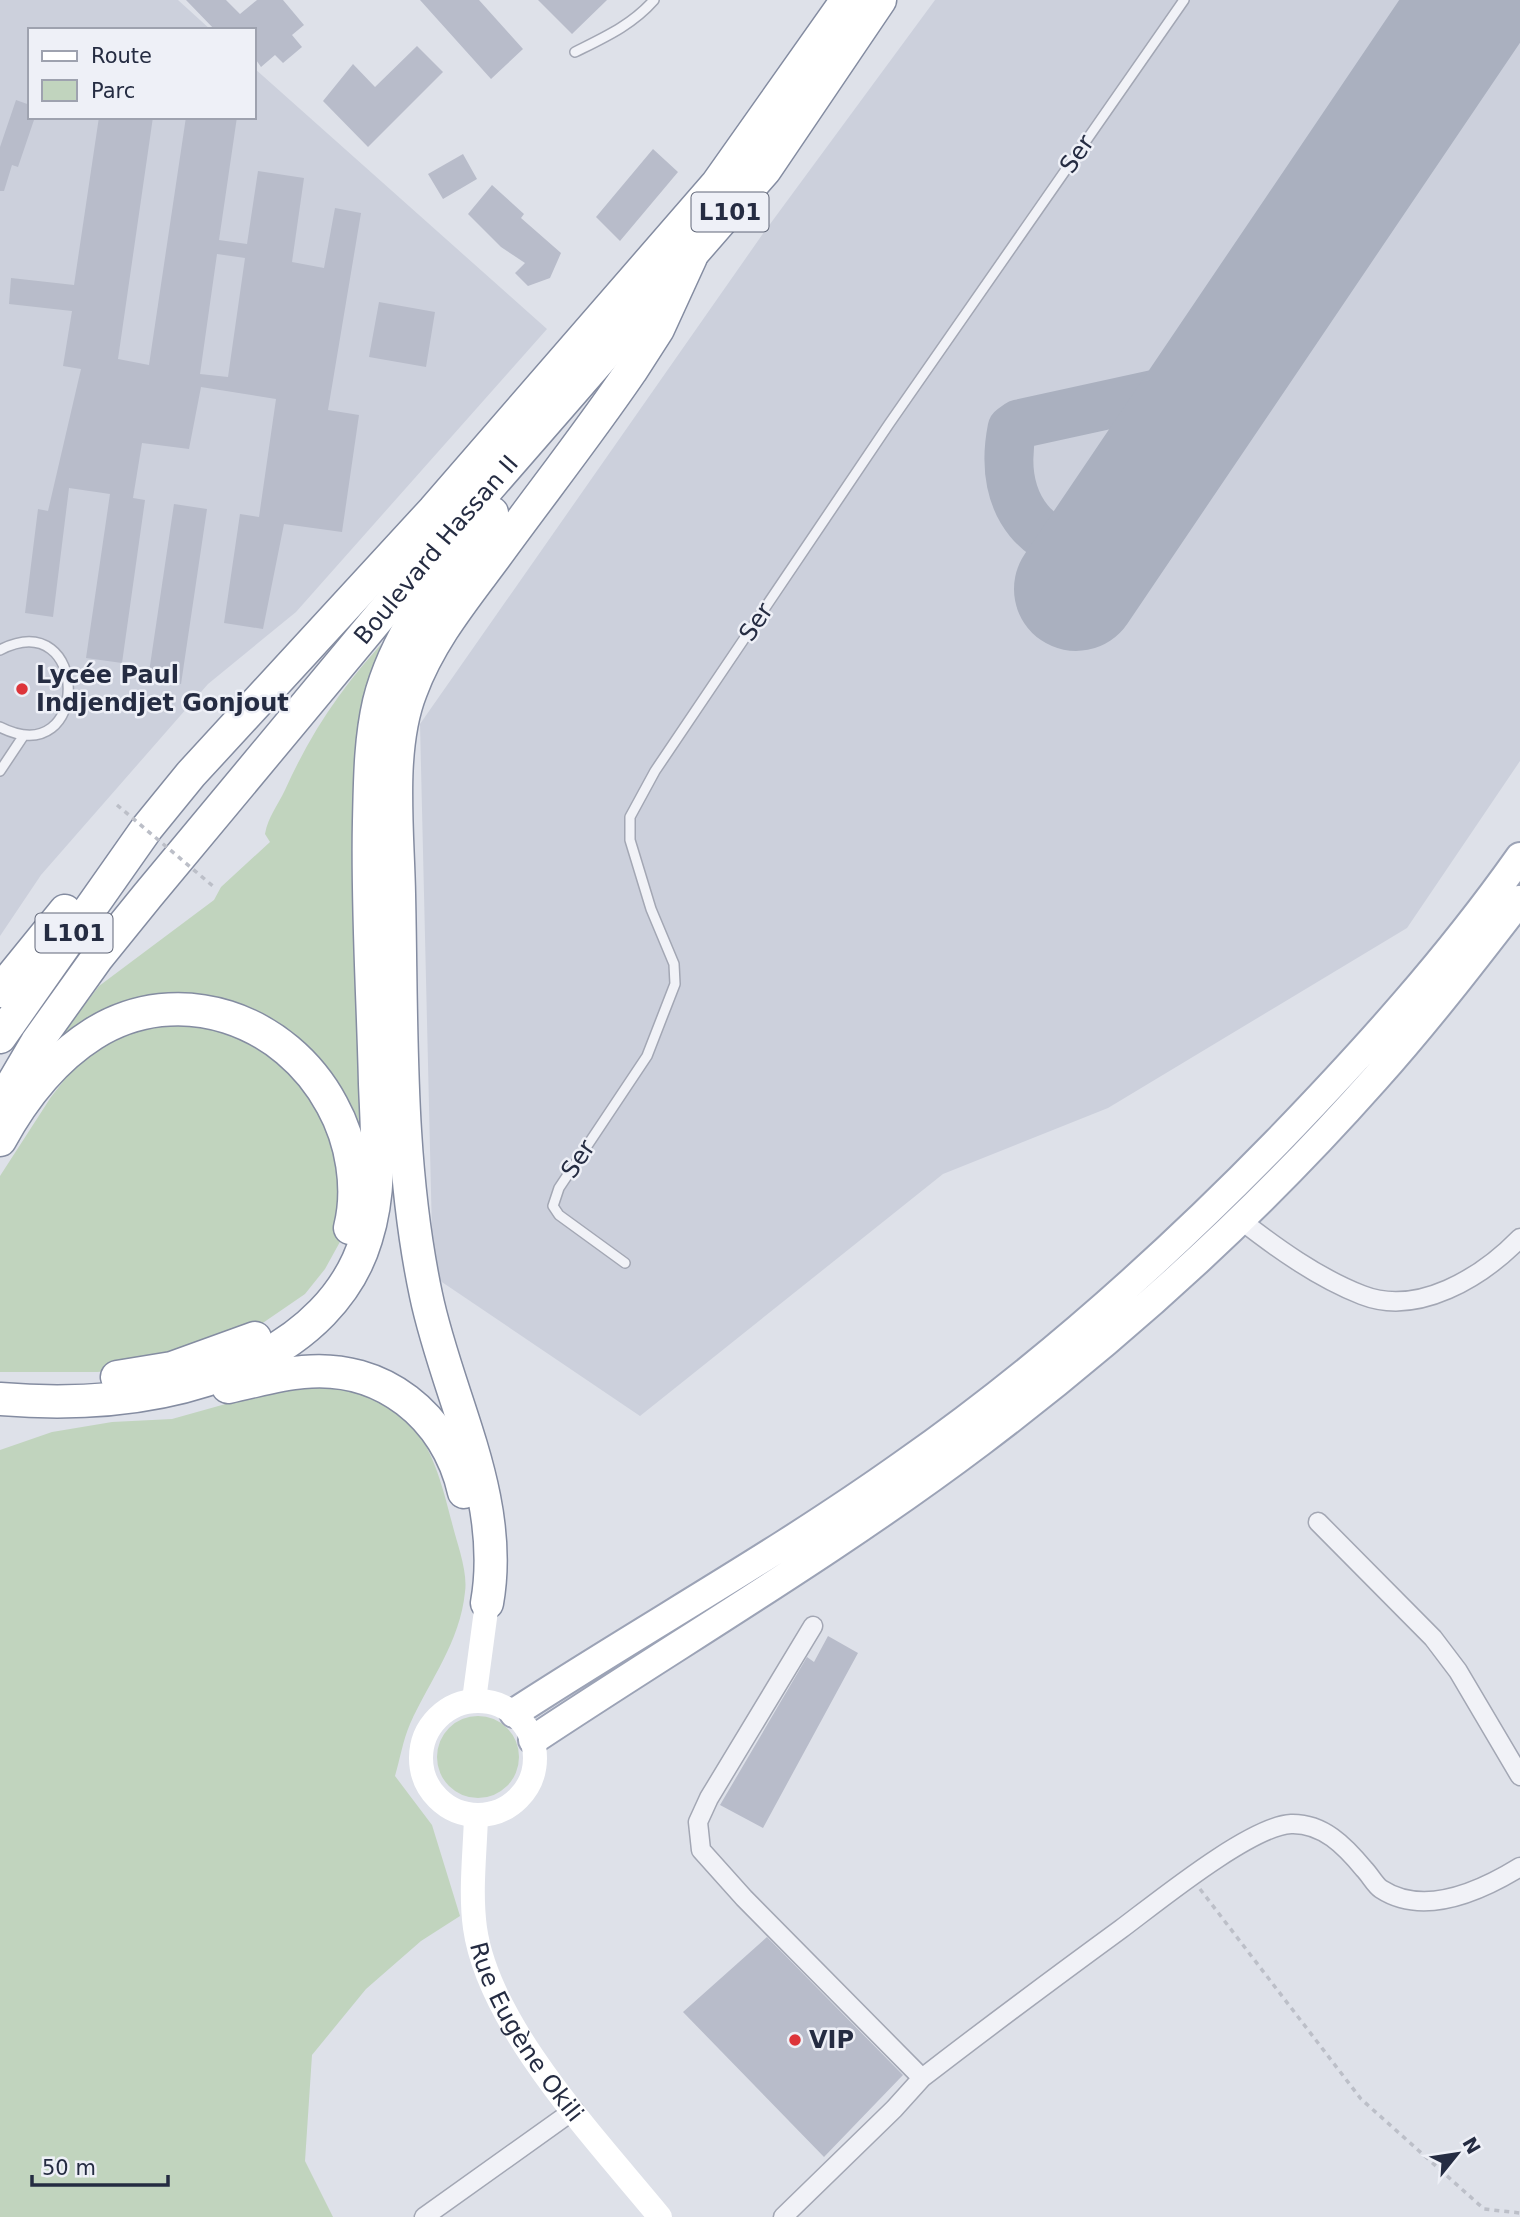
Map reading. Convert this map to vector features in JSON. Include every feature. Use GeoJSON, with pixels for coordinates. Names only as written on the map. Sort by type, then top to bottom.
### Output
{"type":"FeatureCollection","features":[{"type":"Feature","properties":{"kind":"highway","name":"Boulevard Hassan II"},"geometry":{"type":"LineString","coordinates":[[0,1037],[147,828],[191,774],[434,510],[717,184],[847,0]]}},
{"type":"Feature","properties":{"kind":"highway","name":"Boulevard Hassan II"},"geometry":{"type":"LineString","coordinates":[[0,1105],[37,1042],[140,905],[449,533],[765,170],[880,0]]}},
{"type":"Feature","properties":{"kind":"highway"},"geometry":{"type":"LineString","coordinates":[[487,1603],[492,1575],[485,1503],[468,1432],[426,1295],[403,1127],[397,809],[402,722],[409,693],[436,636],[631,371],[658,329],[691,257]]}},
{"type":"Feature","properties":{"kind":"highway"},"geometry":{"type":"LineString","coordinates":[[166,1392],[218,1378],[295,1339],[341,1289],[360,1255],[371,1218],[377,1171],[369,853],[370,774],[379,701],[394,659],[413,622],[462,552],[544,446],[559,409]]}},
{"type":"Feature","properties":{"kind":"highway"},"geometry":{"type":"LineString","coordinates":[[0,991],[108,860],[125,842],[147,828]]}},
{"type":"Feature","properties":{"kind":"highway"},"geometry":{"type":"LineString","coordinates":[[0,1140],[42,1077],[95,1032],[139,1014],[173,1009],[205,1010],[253,1025],[301,1060],[339,1117],[349,1148],[354,1187],[347,1239],[332,1270],[307,1302],[262,1334],[209,1357],[132,1376],[59,1381],[0,1380]]}},
{"type":"Feature","properties":{"kind":"highway"},"geometry":{"type":"LineString","coordinates":[[0,1399],[78,1402],[223,1388],[302,1372],[351,1373],[408,1400],[428,1418],[454,1458],[467,1503],[473,1551],[487,1603]]}},
{"type":"Feature","properties":{"kind":"main road"},"geometry":{"type":"LineString","coordinates":[[514,1713],[870,1489],[958,1426],[1042,1360],[1176,1242],[1327,1091],[1399,1011],[1520,857]]}},
{"type":"Feature","properties":{"kind":"main road"},"geometry":{"type":"LineString","coordinates":[[533,1740],[713,1625],[924,1484],[1083,1360],[1238,1218],[1375,1079],[1520,901]]}},
{"type":"Feature","properties":{"kind":"main road"},"geometry":{"type":"LineString","coordinates":[[474,1700],[487,1603]]}},
{"type":"Feature","properties":{"kind":"main road"},"geometry":{"type":"LineString","coordinates":[[474,1700],[495,1703],[514,1713],[526,1725],[533,1740],[536,1758],[533,1777],[524,1793],[511,1806],[495,1814],[476,1816],[459,1813],[444,1804],[432,1792],[424,1776],[421,1759],[423,1742],[430,1726],[442,1713],[474,1700]]}},
{"type":"Feature","properties":{"kind":"main road","name":"Rue Eugène Okili"},"geometry":{"type":"LineString","coordinates":[[476,1816],[472,1897],[475,1930],[483,1958],[505,2009],[525,2043],[574,2110],[660,2217]]}},
{"type":"Feature","properties":{"kind":"street"},"geometry":{"type":"LineString","coordinates":[[1238,1218],[1266,1240],[1324,1274],[1363,1295],[1385,1299],[1419,1297],[1444,1291],[1498,1260],[1520,1238]]}},
{"type":"Feature","properties":{"kind":"street"},"geometry":{"type":"LineString","coordinates":[[1318,1522],[1433,1639],[1458,1671],[1520,1776]]}},
{"type":"Feature","properties":{"kind":"street"},"geometry":{"type":"LineString","coordinates":[[813,1626],[709,1798],[698,1822],[701,1850],[744,1898],[922,2078]]}},
{"type":"Feature","properties":{"kind":"street"},"geometry":{"type":"LineString","coordinates":[[783,2217],[894,2109],[922,2078],[1191,1876],[1254,1838],[1289,1824],[1314,1826],[1337,1839],[1380,1888],[1408,1901],[1431,1902],[1454,1896],[1520,1867]]}},
{"type":"Feature","properties":{"kind":"street"},"geometry":{"type":"LineString","coordinates":[[424,2217],[574,2110]]}},
{"type":"Feature","properties":{"kind":"lane"},"geometry":{"type":"LineString","coordinates":[[575,52],[618,31],[641,15],[654,0]]}},
{"type":"Feature","properties":{"kind":"lane","name":"Ser"},"geometry":{"type":"LineString","coordinates":[[625,1263],[559,1215],[553,1206],[559,1188],[647,1056],[675,984],[674,964],[652,909],[630,840],[630,817],[655,771],[889,424],[1184,0]]}},
{"type":"Feature","properties":{"kind":"lane"},"geometry":{"type":"LineString","coordinates":[[0,650],[13,644],[39,645],[60,659],[67,671],[70,696],[59,720],[37,733],[24,735],[0,727]]}},
{"type":"Feature","properties":{"kind":"lane"},"geometry":{"type":"LineString","coordinates":[[0,771],[24,735]]}},
{"type":"Feature","properties":{"kind":"path"},"geometry":{"type":"LineString","coordinates":[[117,805],[214,887]]}},
{"type":"Feature","properties":{"kind":"path"},"geometry":{"type":"LineString","coordinates":[[1191,1876],[1361,2099],[1484,2209],[1520,2214]]}},
{"type":"Feature","properties":{"kind":"shaded area"},"geometry":{"type":"Polygon","coordinates":[[[0,0],[178,0],[209,28],[28,28],[28,119],[256,119],[256,70],[547,329],[296,612],[208,684],[41,875],[0,936],[0,0]]]}},
{"type":"Feature","properties":{"kind":"shaded area"},"geometry":{"type":"Polygon","coordinates":[[[935,0],[1520,0],[1520,761],[1407,928],[1108,1108],[943,1174],[640,1416],[433,1276],[420,724],[762,235],[935,0]]]}},
{"type":"Feature","properties":{"kind":"green space"},"geometry":{"type":"Polygon","coordinates":[[[390,635],[367,1160],[300,1040],[261,1014],[236,1006],[50,1050],[99,986],[214,900],[221,887],[270,842],[265,834],[268,822],[306,747],[344,689],[390,635]]]}},
{"type":"Feature","properties":{"kind":"green space"},"geometry":{"type":"Polygon","coordinates":[[[198,1021],[275,1048],[338,1126],[341,1240],[325,1269],[305,1294],[251,1331],[136,1366],[98,1372],[0,1372],[0,1176],[51,1097],[72,1070],[103,1046],[137,1029],[198,1021]]]}},
{"type":"Feature","properties":{"kind":"green space"},"geometry":{"type":"Polygon","coordinates":[[[317,1384],[349,1390],[375,1399],[396,1411],[412,1426],[425,1444],[435,1467],[464,1566],[466,1584],[457,1628],[410,1724],[395,1776],[432,1825],[460,1916],[421,1941],[366,1989],[312,2055],[305,2161],[333,2217],[0,2217],[0,1450],[52,1432],[112,1422],[172,1419],[272,1391],[317,1384]]]}},
{"type":"Feature","properties":{"kind":"green space"},"geometry":{"type":"Polygon","coordinates":[[[478,1716],[494,1719],[507,1728],[516,1741],[519,1757],[516,1773],[507,1786],[494,1795],[478,1798],[462,1795],[449,1786],[440,1773],[437,1757],[440,1741],[449,1728],[462,1719],[478,1716]]]}},
{"type":"Feature","properties":{"kind":"building"},"geometry":{"type":"Polygon","coordinates":[[[186,0],[226,0],[240,14],[257,0],[283,0],[304,25],[292,35],[302,47],[283,63],[275,55],[261,67],[256,60],[256,28],[213,28],[186,0]]]}},
{"type":"Feature","properties":{"kind":"building"},"geometry":{"type":"Polygon","coordinates":[[[420,0],[479,0],[523,49],[491,79],[420,0]]]}},
{"type":"Feature","properties":{"kind":"building"},"geometry":{"type":"Polygon","coordinates":[[[538,0],[607,0],[572,34],[538,0]]]}},
{"type":"Feature","properties":{"kind":"building"},"geometry":{"type":"Polygon","coordinates":[[[417,46],[443,72],[368,147],[323,101],[353,64],[375,87],[417,46]]]}},
{"type":"Feature","properties":{"kind":"building"},"geometry":{"type":"Polygon","coordinates":[[[16,100],[28,104],[28,119],[34,119],[18,167],[12,165],[4,191],[0,191],[0,147],[16,100]]]}},
{"type":"Feature","properties":{"kind":"building"},"geometry":{"type":"Polygon","coordinates":[[[99,119],[153,119],[118,359],[149,365],[186,119],[237,119],[219,240],[247,244],[258,171],[304,178],[292,262],[324,268],[335,208],[361,213],[328,410],[359,415],[342,532],[284,524],[263,629],[224,623],[240,514],[259,517],[276,399],[201,387],[189,449],[142,443],[133,498],[145,500],[122,663],[86,658],[110,494],[69,488],[53,617],[25,613],[38,509],[48,511],[81,369],[63,366],[72,311],[9,304],[11,278],[74,285],[99,119]],[[217,254],[200,374],[228,377],[245,258],[217,254]]]}},
{"type":"Feature","properties":{"kind":"building"},"geometry":{"type":"Polygon","coordinates":[[[653,149],[678,172],[620,241],[596,217],[653,149]]]}},
{"type":"Feature","properties":{"kind":"building"},"geometry":{"type":"Polygon","coordinates":[[[463,154],[477,179],[443,199],[428,174],[463,154]]]}},
{"type":"Feature","properties":{"kind":"building"},"geometry":{"type":"Polygon","coordinates":[[[492,185],[524,214],[521,218],[561,253],[550,278],[528,286],[515,273],[525,263],[501,247],[468,214],[492,185]]]}},
{"type":"Feature","properties":{"kind":"building"},"geometry":{"type":"Polygon","coordinates":[[[379,302],[435,312],[426,367],[369,357],[379,302]]]}},
{"type":"Feature","properties":{"kind":"building"},"geometry":{"type":"Polygon","coordinates":[[[174,504],[207,509],[181,684],[148,679],[174,504]]]}},
{"type":"Feature","properties":{"kind":"building"},"geometry":{"type":"Polygon","coordinates":[[[828,1636],[858,1653],[763,1828],[720,1805],[807,1657],[814,1662],[828,1636]]]}},
{"type":"Feature","properties":{"kind":"building","name":"VIP"},"geometry":{"type":"Polygon","coordinates":[[[767,1937],[903,2075],[824,2157],[683,2012],[767,1937]]]}},
{"type":"Feature","properties":{"kind":"taxiway"},"geometry":{"type":"LineString","coordinates":[[1180,435],[1180,485],[1161,522],[1131,544],[1095,551],[1059,543],[1029,521],[1011,483],[1012,429],[1019,424],[1170,391],[1205,373],[1239,347]]}},
{"type":"Feature","properties":{"kind":"runway"},"geometry":{"type":"LineString","coordinates":[[1076,589],[1474,0]]}},
{"type":"Feature","properties":{"kind":"place","name":"Lycée Paul Indjendjet Gonjout"},"geometry":{"type":"Point","coordinates":[22,689]}},
{"type":"Feature","properties":{"kind":"place","name":"VIP"},"geometry":{"type":"Point","coordinates":[795,2040]}}]}
